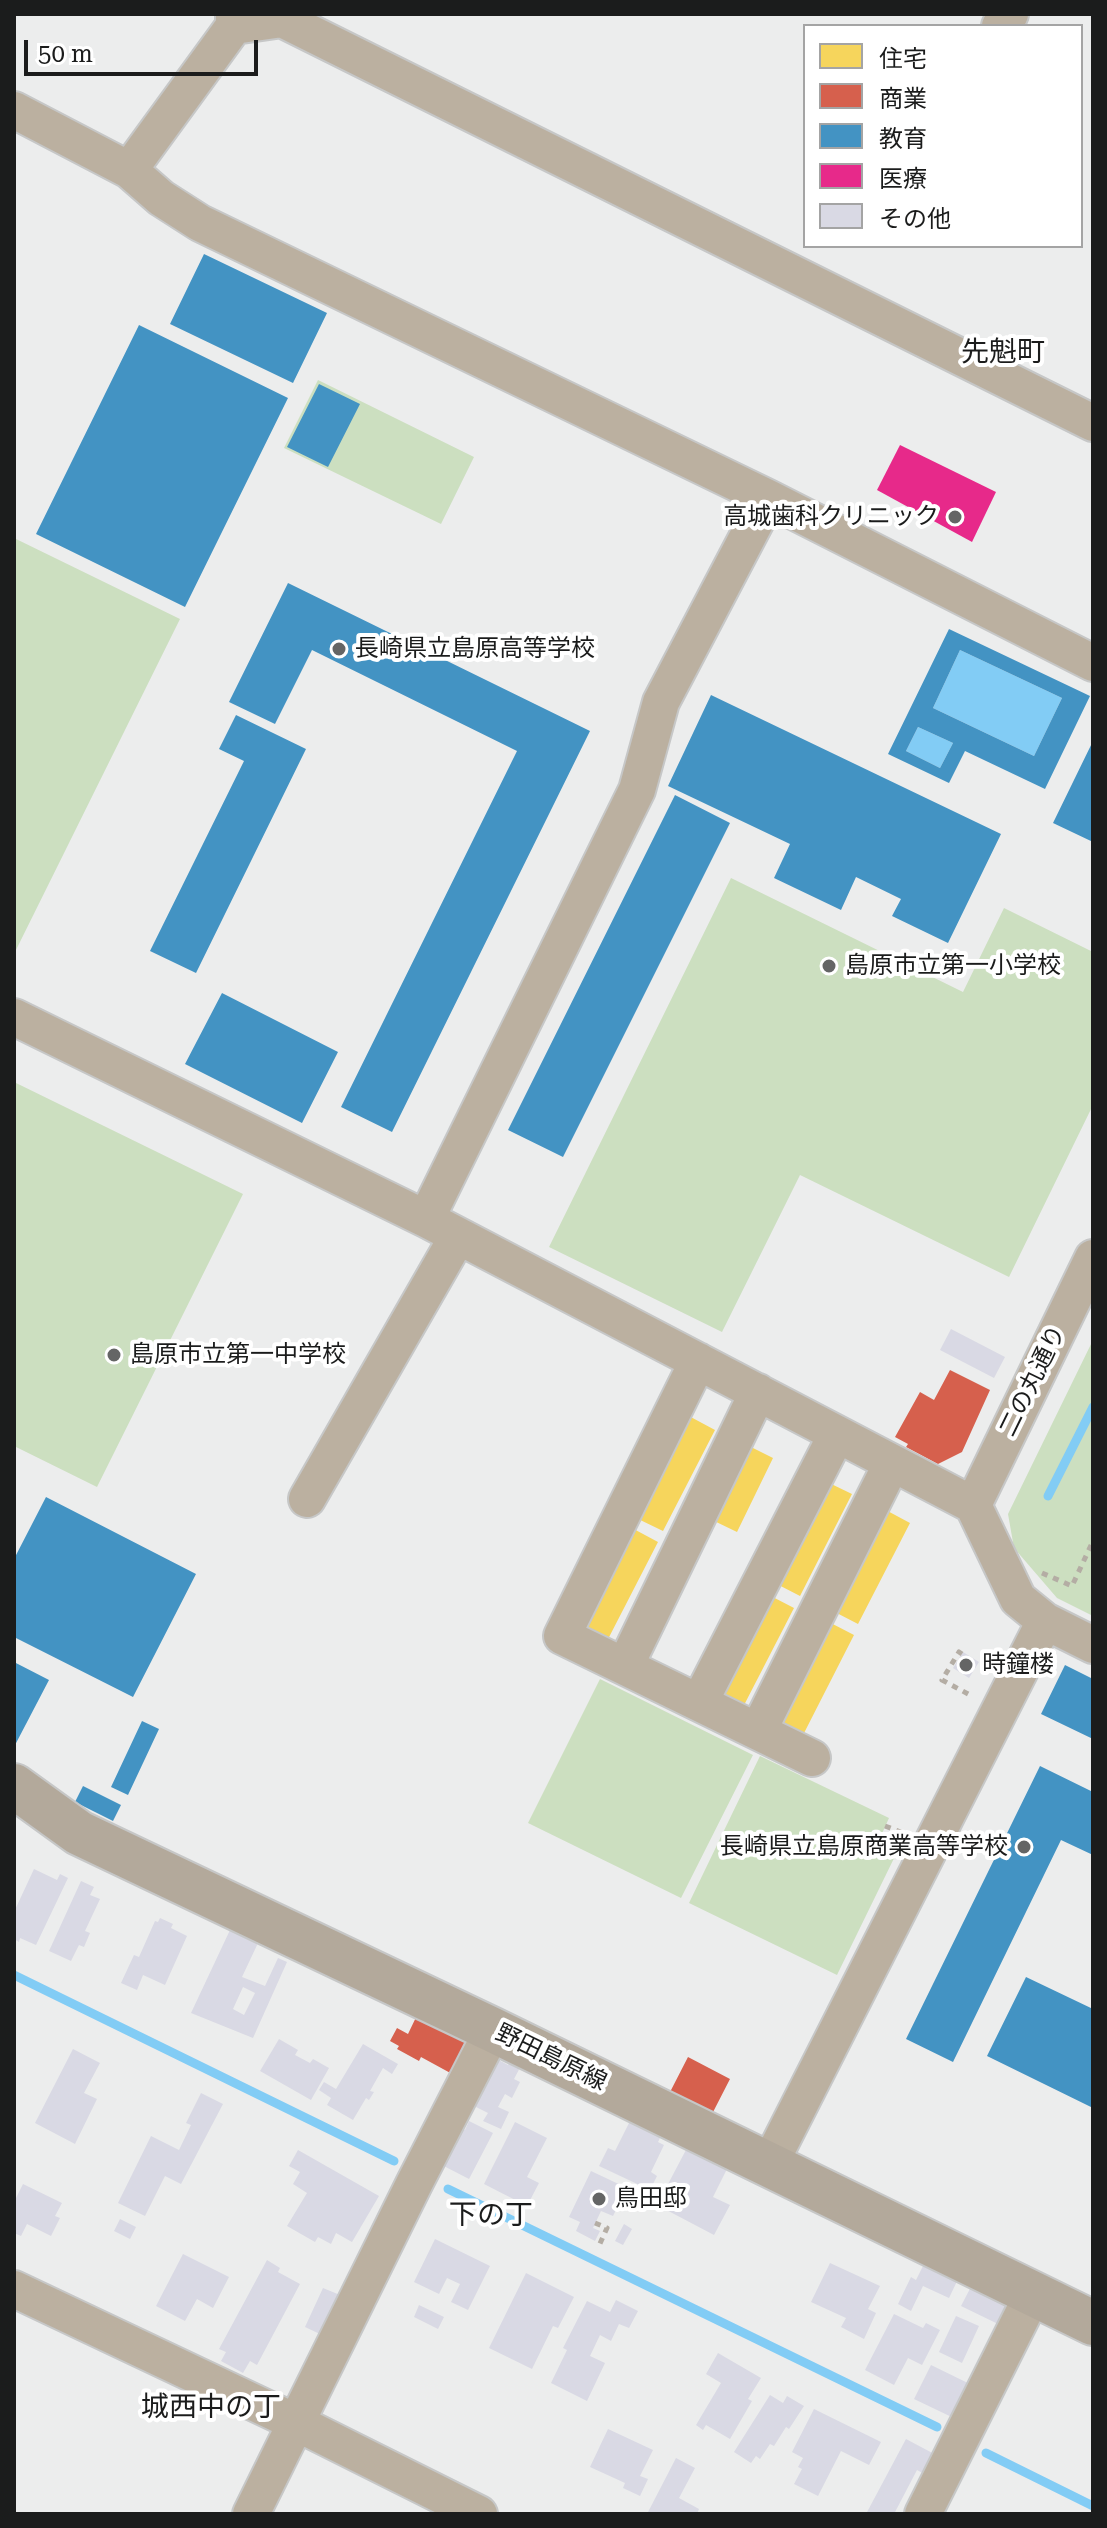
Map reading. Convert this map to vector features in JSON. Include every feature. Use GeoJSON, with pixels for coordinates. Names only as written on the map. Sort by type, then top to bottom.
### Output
{"type":"FeatureCollection","features":[{"type":"Feature","properties":{"kind":"main road","name":"野田島原線"},"geometry":{"type":"LineString","coordinates":[[14,1786],[79,1833],[493,2030],[1093,2323]]}},
{"type":"Feature","properties":{"kind":"street"},"geometry":{"type":"LineString","coordinates":[[129,170],[234,20],[282,19],[1093,423]]}},
{"type":"Feature","properties":{"kind":"street"},"geometry":{"type":"LineString","coordinates":[[14,110],[129,170],[161,198],[200,223],[768,498],[1093,663]]}},
{"type":"Feature","properties":{"kind":"street"},"geometry":{"type":"LineString","coordinates":[[426,1219],[637,790],[661,702],[768,498]]}},
{"type":"Feature","properties":{"kind":"street"},"geometry":{"type":"LineString","coordinates":[[14,1017],[426,1219],[973,1505],[1018,1599],[1045,1621],[1093,1645]]}},
{"type":"Feature","properties":{"kind":"street"},"geometry":{"type":"LineString","coordinates":[[307,1499],[458,1236]]}},
{"type":"Feature","properties":{"kind":"street","name":"二の丸通り"},"geometry":{"type":"LineString","coordinates":[[973,1505],[1093,1258]]}},
{"type":"Feature","properties":{"kind":"street"},"geometry":{"type":"LineString","coordinates":[[698,1361],[562,1636],[812,1758]]}},
{"type":"Feature","properties":{"kind":"street"},"geometry":{"type":"LineString","coordinates":[[625,1666],[758,1392]]}},
{"type":"Feature","properties":{"kind":"street"},"geometry":{"type":"LineString","coordinates":[[699,1703],[837,1434]]}},
{"type":"Feature","properties":{"kind":"street"},"geometry":{"type":"LineString","coordinates":[[758,1731],[892,1463]]}},
{"type":"Feature","properties":{"kind":"street"},"geometry":{"type":"LineString","coordinates":[[769,2165],[1045,1621]]}},
{"type":"Feature","properties":{"kind":"street"},"geometry":{"type":"LineString","coordinates":[[251,2514],[493,2030]]}},
{"type":"Feature","properties":{"kind":"street"},"geometry":{"type":"LineString","coordinates":[[14,2289],[295,2422],[479,2514]]}},
{"type":"Feature","properties":{"kind":"street"},"geometry":{"type":"LineString","coordinates":[[923,2514],[1033,2294]]}},
{"type":"Feature","properties":{"kind":"path"},"geometry":{"type":"LineString","coordinates":[[1064,1583],[1072,1586],[1093,1541]]}},
{"type":"Feature","properties":{"kind":"path"},"geometry":{"type":"LineString","coordinates":[[962,1654],[959,1652],[942,1680],[980,1701]]}},
{"type":"Feature","properties":{"kind":"path"},"geometry":{"type":"LineString","coordinates":[[595,2223],[607,2228],[598,2248]]}},
{"type":"Feature","properties":{"kind":"green space"},"geometry":{"type":"Polygon","coordinates":[[[318,380],[474,457],[441,524],[284,448],[318,380]]]}},
{"type":"Feature","properties":{"kind":"green space"},"geometry":{"type":"Polygon","coordinates":[[[14,538],[180,619],[14,954],[14,538]]]}},
{"type":"Feature","properties":{"kind":"green space"},"geometry":{"type":"Polygon","coordinates":[[[731,878],[963,992],[1004,908],[1093,952],[1093,1105],[1009,1277],[800,1175],[722,1332],[549,1247],[731,878]]]}},
{"type":"Feature","properties":{"kind":"green space"},"geometry":{"type":"Polygon","coordinates":[[[14,1082],[243,1194],[97,1487],[14,1446],[14,1082]]]}},
{"type":"Feature","properties":{"kind":"green space"},"geometry":{"type":"Polygon","coordinates":[[[1093,1340],[1093,1616],[1057,1598],[1014,1548],[1008,1514],[1093,1340]]]}},
{"type":"Feature","properties":{"kind":"green space"},"geometry":{"type":"Polygon","coordinates":[[[600,1679],[753,1755],[681,1898],[528,1823],[600,1679]]]}},
{"type":"Feature","properties":{"kind":"green space"},"geometry":{"type":"Polygon","coordinates":[[[760,1756],[889,1818],[880,1838],[899,1848],[837,1975],[689,1903],[760,1756]]]}},
{"type":"Feature","properties":{"kind":"water"},"geometry":{"type":"Polygon","coordinates":[[[960,650],[1062,698],[1034,756],[933,708],[960,650]]]}},
{"type":"Feature","properties":{"kind":"water"},"geometry":{"type":"Polygon","coordinates":[[[918,727],[953,743],[940,768],[906,751],[918,727]]]}},
{"type":"Feature","properties":{"kind":"building: 住宅"},"geometry":{"type":"Polygon","coordinates":[[[687,1415],[715,1430],[663,1531],[634,1517],[687,1415]]]}},
{"type":"Feature","properties":{"kind":"building: 住宅"},"geometry":{"type":"Polygon","coordinates":[[[745,1444],[773,1458],[737,1532],[708,1518],[745,1444]]]}},
{"type":"Feature","properties":{"kind":"building: 住宅"},"geometry":{"type":"Polygon","coordinates":[[[823,1480],[852,1494],[800,1596],[771,1581],[823,1480]]]}},
{"type":"Feature","properties":{"kind":"building: 住宅"},"geometry":{"type":"Polygon","coordinates":[[[882,1508],[910,1523],[858,1624],[829,1609],[882,1508]]]}},
{"type":"Feature","properties":{"kind":"building: 住宅"},"geometry":{"type":"Polygon","coordinates":[[[630,1527],[658,1542],[606,1643],[577,1629],[630,1527]]]}},
{"type":"Feature","properties":{"kind":"building: 住宅"},"geometry":{"type":"Polygon","coordinates":[[[765,1593],[794,1608],[742,1709],[713,1695],[765,1593]]]}},
{"type":"Feature","properties":{"kind":"building: 住宅"},"geometry":{"type":"Polygon","coordinates":[[[825,1620],[854,1635],[802,1737],[773,1721],[825,1620]]]}},
{"type":"Feature","properties":{"kind":"building: 商業"},"geometry":{"type":"Polygon","coordinates":[[[950,1370],[990,1390],[962,1452],[938,1464],[906,1447],[908,1444],[895,1437],[920,1392],[934,1400],[950,1370]]]}},
{"type":"Feature","properties":{"kind":"building: 商業"},"geometry":{"type":"Polygon","coordinates":[[[420,2009],[470,2035],[454,2075],[421,2057],[419,2061],[397,2049],[399,2046],[390,2041],[397,2028],[408,2034],[420,2009]]]}},
{"type":"Feature","properties":{"kind":"building: 商業"},"geometry":{"type":"Polygon","coordinates":[[[688,2057],[730,2079],[711,2116],[669,2094],[688,2057]]]}},
{"type":"Feature","properties":{"kind":"building: 教育"},"geometry":{"type":"Polygon","coordinates":[[[204,254],[327,313],[293,383],[170,324],[204,254]]]}},
{"type":"Feature","properties":{"kind":"building: 教育"},"geometry":{"type":"Polygon","coordinates":[[[139,325],[288,398],[185,607],[36,534],[139,325]]]}},
{"type":"Feature","properties":{"kind":"building: 教育"},"geometry":{"type":"Polygon","coordinates":[[[319,384],[360,404],[328,467],[287,447],[319,384]]]}},
{"type":"Feature","properties":{"kind":"building: 教育"},"geometry":{"type":"Polygon","coordinates":[[[288,583],[590,731],[392,1132],[341,1107],[517,751],[312,650],[275,724],[229,702],[288,583]]]}},
{"type":"Feature","properties":{"kind":"building: 教育"},"geometry":{"type":"Polygon","coordinates":[[[949,629],[1090,696],[1045,789],[965,751],[949,783],[888,754],[949,629]],[[960,650],[933,708],[1034,756],[1062,698],[960,650]],[[918,727],[906,751],[940,768],[953,743],[918,727]]]}},
{"type":"Feature","properties":{"kind":"building: 教育"},"geometry":{"type":"Polygon","coordinates":[[[711,695],[1001,834],[948,943],[892,916],[901,899],[856,877],[841,910],[774,878],[790,844],[668,786],[711,695]]]}},
{"type":"Feature","properties":{"kind":"building: 教育"},"geometry":{"type":"Polygon","coordinates":[[[236,715],[306,749],[196,973],[150,951],[244,761],[219,749],[236,715]]]}},
{"type":"Feature","properties":{"kind":"building: 教育"},"geometry":{"type":"Polygon","coordinates":[[[1093,741],[1093,842],[1053,823],[1093,741]]]}},
{"type":"Feature","properties":{"kind":"building: 教育"},"geometry":{"type":"Polygon","coordinates":[[[675,795],[730,823],[563,1157],[508,1130],[675,795]]]}},
{"type":"Feature","properties":{"kind":"building: 教育"},"geometry":{"type":"Polygon","coordinates":[[[222,993],[338,1052],[302,1123],[185,1064],[222,993]]]}},
{"type":"Feature","properties":{"kind":"building: 教育"},"geometry":{"type":"Polygon","coordinates":[[[46,1497],[196,1574],[133,1697],[14,1637],[14,1559],[46,1497]]]}},
{"type":"Feature","properties":{"kind":"building: 教育"},"geometry":{"type":"Polygon","coordinates":[[[14,1662],[49,1680],[14,1747],[14,1662]]]}},
{"type":"Feature","properties":{"kind":"building: 教育"},"geometry":{"type":"Polygon","coordinates":[[[1065,1665],[1093,1679],[1093,1739],[1041,1714],[1065,1665]]]}},
{"type":"Feature","properties":{"kind":"building: 教育"},"geometry":{"type":"Polygon","coordinates":[[[142,1721],[159,1729],[128,1795],[111,1787],[142,1721]]]}},
{"type":"Feature","properties":{"kind":"building: 教育"},"geometry":{"type":"Polygon","coordinates":[[[1040,1766],[1093,1792],[1093,1855],[1061,1840],[953,2062],[906,2039],[1040,1766]]]}},
{"type":"Feature","properties":{"kind":"building: 教育"},"geometry":{"type":"Polygon","coordinates":[[[83,1786],[121,1805],[113,1821],[75,1802],[83,1786]]]}},
{"type":"Feature","properties":{"kind":"building: 教育"},"geometry":{"type":"Polygon","coordinates":[[[1026,1977],[1093,2009],[1093,2108],[987,2056],[1026,1977]]]}},
{"type":"Feature","properties":{"kind":"building: 医療","name":"高城歯科クリニック"},"geometry":{"type":"Polygon","coordinates":[[[900,445],[996,492],[972,542],[877,490],[900,445]]]}},
{"type":"Feature","properties":{"kind":"building: その他"},"geometry":{"type":"Polygon","coordinates":[[[951,1329],[1005,1357],[994,1378],[940,1350],[951,1329]]]}},
{"type":"Feature","properties":{"kind":"building: その他","name":"時鐘楼"},"geometry":{"type":"Polygon","coordinates":[[[963,1652],[979,1662],[969,1678],[953,1668],[963,1652]]]}},
{"type":"Feature","properties":{"kind":"building: その他"},"geometry":{"type":"Polygon","coordinates":[[[34,1869],[57,1880],[60,1874],[68,1878],[36,1945],[20,1938],[19,1942],[14,1939],[14,1912],[34,1869]]]}},
{"type":"Feature","properties":{"kind":"building: その他"},"geometry":{"type":"Polygon","coordinates":[[[81,1881],[94,1887],[90,1895],[100,1899],[85,1931],[90,1933],[84,1947],[79,1945],[71,1961],[49,1951],[81,1881]]]}},
{"type":"Feature","properties":{"kind":"building: その他"},"geometry":{"type":"Polygon","coordinates":[[[160,1918],[187,1936],[165,1985],[143,1975],[137,1990],[121,1983],[134,1955],[139,1957],[155,1921],[158,1922],[160,1918]]]}},
{"type":"Feature","properties":{"kind":"building: その他"},"geometry":{"type":"Polygon","coordinates":[[[230,1930],[258,1943],[242,1977],[265,1986],[278,1958],[287,1962],[253,2038],[191,2013],[230,1930]],[[243,1987],[233,2009],[244,2015],[255,1993],[243,1987]]]}},
{"type":"Feature","properties":{"kind":"building: その他"},"geometry":{"type":"Polygon","coordinates":[[[279,2039],[298,2050],[295,2055],[310,2063],[313,2059],[329,2068],[311,2100],[260,2071],[279,2039]]]}},
{"type":"Feature","properties":{"kind":"building: その他"},"geometry":{"type":"Polygon","coordinates":[[[363,2044],[398,2064],[392,2074],[383,2068],[370,2091],[374,2092],[369,2100],[366,2098],[353,2120],[327,2105],[331,2098],[319,2090],[324,2082],[336,2089],[363,2044]]]}},
{"type":"Feature","properties":{"kind":"building: その他"},"geometry":{"type":"Polygon","coordinates":[[[73,2049],[100,2063],[84,2093],[97,2099],[75,2144],[35,2123],[73,2049]]]}},
{"type":"Feature","properties":{"kind":"building: その他"},"geometry":{"type":"Polygon","coordinates":[[[512,2056],[523,2062],[514,2079],[520,2082],[512,2098],[505,2094],[498,2107],[509,2112],[501,2129],[483,2121],[488,2113],[470,2104],[493,2057],[508,2065],[512,2056]]]}},
{"type":"Feature","properties":{"kind":"building: その他"},"geometry":{"type":"Polygon","coordinates":[[[201,2093],[223,2104],[181,2184],[165,2176],[145,2216],[118,2203],[151,2136],[179,2150],[191,2125],[186,2123],[201,2093]]]}},
{"type":"Feature","properties":{"kind":"building: その他"},"geometry":{"type":"Polygon","coordinates":[[[632,2117],[663,2132],[658,2142],[664,2145],[651,2172],[657,2176],[650,2190],[599,2166],[608,2148],[615,2151],[632,2117]]]}},
{"type":"Feature","properties":{"kind":"building: その他"},"geometry":{"type":"Polygon","coordinates":[[[469,2121],[493,2133],[469,2179],[436,2162],[455,2125],[465,2130],[469,2121]]]}},
{"type":"Feature","properties":{"kind":"building: その他"},"geometry":{"type":"Polygon","coordinates":[[[515,2122],[547,2138],[527,2177],[539,2183],[527,2206],[484,2184],[515,2122]]]}},
{"type":"Feature","properties":{"kind":"building: その他"},"geometry":{"type":"Polygon","coordinates":[[[687,2148],[727,2169],[713,2197],[730,2205],[714,2235],[657,2205],[687,2148]]]}},
{"type":"Feature","properties":{"kind":"building: その他"},"geometry":{"type":"Polygon","coordinates":[[[298,2150],[379,2196],[352,2242],[336,2233],[331,2244],[318,2237],[315,2242],[287,2226],[307,2193],[293,2184],[300,2172],[289,2166],[298,2150]]]}},
{"type":"Feature","properties":{"kind":"building: その他","name":"鳥田邸"},"geometry":{"type":"Polygon","coordinates":[[[591,2171],[627,2188],[613,2216],[601,2211],[593,2228],[600,2231],[595,2241],[576,2231],[580,2222],[569,2217],[591,2171]]]}},
{"type":"Feature","properties":{"kind":"building: その他"},"geometry":{"type":"Polygon","coordinates":[[[23,2184],[62,2203],[55,2216],[60,2218],[51,2236],[27,2224],[21,2236],[14,2233],[14,2202],[23,2184]]]}},
{"type":"Feature","properties":{"kind":"building: その他"},"geometry":{"type":"Polygon","coordinates":[[[120,2219],[136,2227],[130,2239],[114,2231],[120,2219]]]}},
{"type":"Feature","properties":{"kind":"building: その他"},"geometry":{"type":"Polygon","coordinates":[[[624,2224],[632,2229],[623,2245],[615,2241],[624,2224]]]}},
{"type":"Feature","properties":{"kind":"building: その他"},"geometry":{"type":"Polygon","coordinates":[[[435,2239],[490,2266],[468,2310],[451,2302],[460,2284],[447,2278],[439,2294],[414,2282],[435,2239]]]}},
{"type":"Feature","properties":{"kind":"building: その他"},"geometry":{"type":"Polygon","coordinates":[[[183,2254],[229,2277],[213,2308],[197,2299],[185,2321],[156,2306],[183,2254]]]}},
{"type":"Feature","properties":{"kind":"building: その他"},"geometry":{"type":"Polygon","coordinates":[[[928,2256],[961,2273],[949,2298],[923,2286],[911,2311],[898,2304],[911,2277],[916,2280],[928,2256]]]}},
{"type":"Feature","properties":{"kind":"building: その他"},"geometry":{"type":"Polygon","coordinates":[[[267,2260],[280,2268],[278,2272],[300,2284],[257,2365],[250,2361],[243,2373],[221,2361],[226,2352],[219,2349],[267,2260]]]}},
{"type":"Feature","properties":{"kind":"building: その他"},"geometry":{"type":"Polygon","coordinates":[[[830,2263],[880,2286],[868,2309],[876,2313],[864,2339],[841,2327],[846,2318],[811,2302],[830,2263]]]}},
{"type":"Feature","properties":{"kind":"building: その他"},"geometry":{"type":"Polygon","coordinates":[[[526,2273],[574,2297],[558,2328],[553,2326],[532,2369],[489,2348],[526,2273]]]}},
{"type":"Feature","properties":{"kind":"building: その他"},"geometry":{"type":"Polygon","coordinates":[[[974,2281],[1010,2299],[998,2324],[961,2306],[974,2281]]]}},
{"type":"Feature","properties":{"kind":"building: その他"},"geometry":{"type":"Polygon","coordinates":[[[323,2288],[340,2295],[322,2335],[305,2327],[323,2288]]]}},
{"type":"Feature","properties":{"kind":"building: その他"},"geometry":{"type":"Polygon","coordinates":[[[616,2300],[638,2311],[629,2328],[619,2324],[611,2341],[600,2335],[590,2356],[605,2363],[587,2401],[551,2383],[567,2350],[563,2348],[587,2301],[610,2312],[616,2300]]]}},
{"type":"Feature","properties":{"kind":"building: その他"},"geometry":{"type":"Polygon","coordinates":[[[419,2305],[444,2317],[438,2329],[414,2317],[419,2305]]]}},
{"type":"Feature","properties":{"kind":"building: その他"},"geometry":{"type":"Polygon","coordinates":[[[894,2314],[923,2328],[926,2323],[940,2330],[922,2365],[908,2358],[894,2385],[865,2370],[894,2314]]]}},
{"type":"Feature","properties":{"kind":"building: その他"},"geometry":{"type":"Polygon","coordinates":[[[956,2316],[979,2326],[962,2363],[939,2352],[956,2316]]]}},
{"type":"Feature","properties":{"kind":"building: その他"},"geometry":{"type":"Polygon","coordinates":[[[718,2353],[761,2378],[730,2439],[706,2425],[703,2430],[696,2425],[721,2383],[706,2374],[718,2353]]]}},
{"type":"Feature","properties":{"kind":"building: その他"},"geometry":{"type":"Polygon","coordinates":[[[931,2365],[976,2387],[960,2421],[914,2399],[931,2365]]]}},
{"type":"Feature","properties":{"kind":"building: その他"},"geometry":{"type":"Polygon","coordinates":[[[770,2395],[783,2403],[787,2396],[804,2406],[774,2446],[770,2444],[760,2459],[756,2456],[751,2463],[734,2452],[770,2395]]]}},
{"type":"Feature","properties":{"kind":"building: その他"},"geometry":{"type":"Polygon","coordinates":[[[814,2409],[881,2442],[869,2465],[841,2451],[818,2496],[794,2484],[802,2469],[798,2467],[803,2458],[792,2452],[814,2409]]]}},
{"type":"Feature","properties":{"kind":"building: その他"},"geometry":{"type":"Polygon","coordinates":[[[608,2429],[653,2450],[640,2476],[648,2479],[640,2496],[623,2488],[625,2483],[590,2467],[608,2429]]]}},
{"type":"Feature","properties":{"kind":"building: その他"},"geometry":{"type":"Polygon","coordinates":[[[906,2439],[938,2456],[928,2476],[917,2470],[894,2514],[866,2514],[906,2439]]]}},
{"type":"Feature","properties":{"kind":"building: その他"},"geometry":{"type":"Polygon","coordinates":[[[676,2458],[695,2468],[679,2498],[699,2509],[697,2514],[647,2514],[676,2458]]]}},
{"type":"Feature","properties":{"kind":"waterway"},"geometry":{"type":"LineString","coordinates":[[1048,1496],[1093,1407]]}},
{"type":"Feature","properties":{"kind":"waterway"},"geometry":{"type":"LineString","coordinates":[[14,1975],[394,2161]]}},
{"type":"Feature","properties":{"kind":"waterway"},"geometry":{"type":"LineString","coordinates":[[448,2189],[937,2427]]}},
{"type":"Feature","properties":{"kind":"waterway"},"geometry":{"type":"LineString","coordinates":[[986,2453],[1093,2506]]}},
{"type":"Feature","properties":{"kind":"place","name":"高城歯科クリニック"},"geometry":{"type":"Point","coordinates":[955,517]}},
{"type":"Feature","properties":{"kind":"place","name":"長崎県立島原高等学校"},"geometry":{"type":"Point","coordinates":[339,649]}},
{"type":"Feature","properties":{"kind":"place","name":"島原市立第一小学校"},"geometry":{"type":"Point","coordinates":[829,966]}},
{"type":"Feature","properties":{"kind":"place","name":"島原市立第一中学校"},"geometry":{"type":"Point","coordinates":[114,1355]}},
{"type":"Feature","properties":{"kind":"place","name":"時鐘楼"},"geometry":{"type":"Point","coordinates":[966,1665]}},
{"type":"Feature","properties":{"kind":"place","name":"長崎県立島原商業高等学校"},"geometry":{"type":"Point","coordinates":[1024,1847]}},
{"type":"Feature","properties":{"kind":"place","name":"鳥田邸"},"geometry":{"type":"Point","coordinates":[599,2199]}},
{"type":"Feature","properties":{"kind":"district","name":"先魁町"},"geometry":{"type":"Point","coordinates":[1003,353]}},
{"type":"Feature","properties":{"kind":"district","name":"下の丁"},"geometry":{"type":"Point","coordinates":[491,2216]}},
{"type":"Feature","properties":{"kind":"district","name":"城西中の丁"},"geometry":{"type":"Point","coordinates":[211,2408]}}]}
